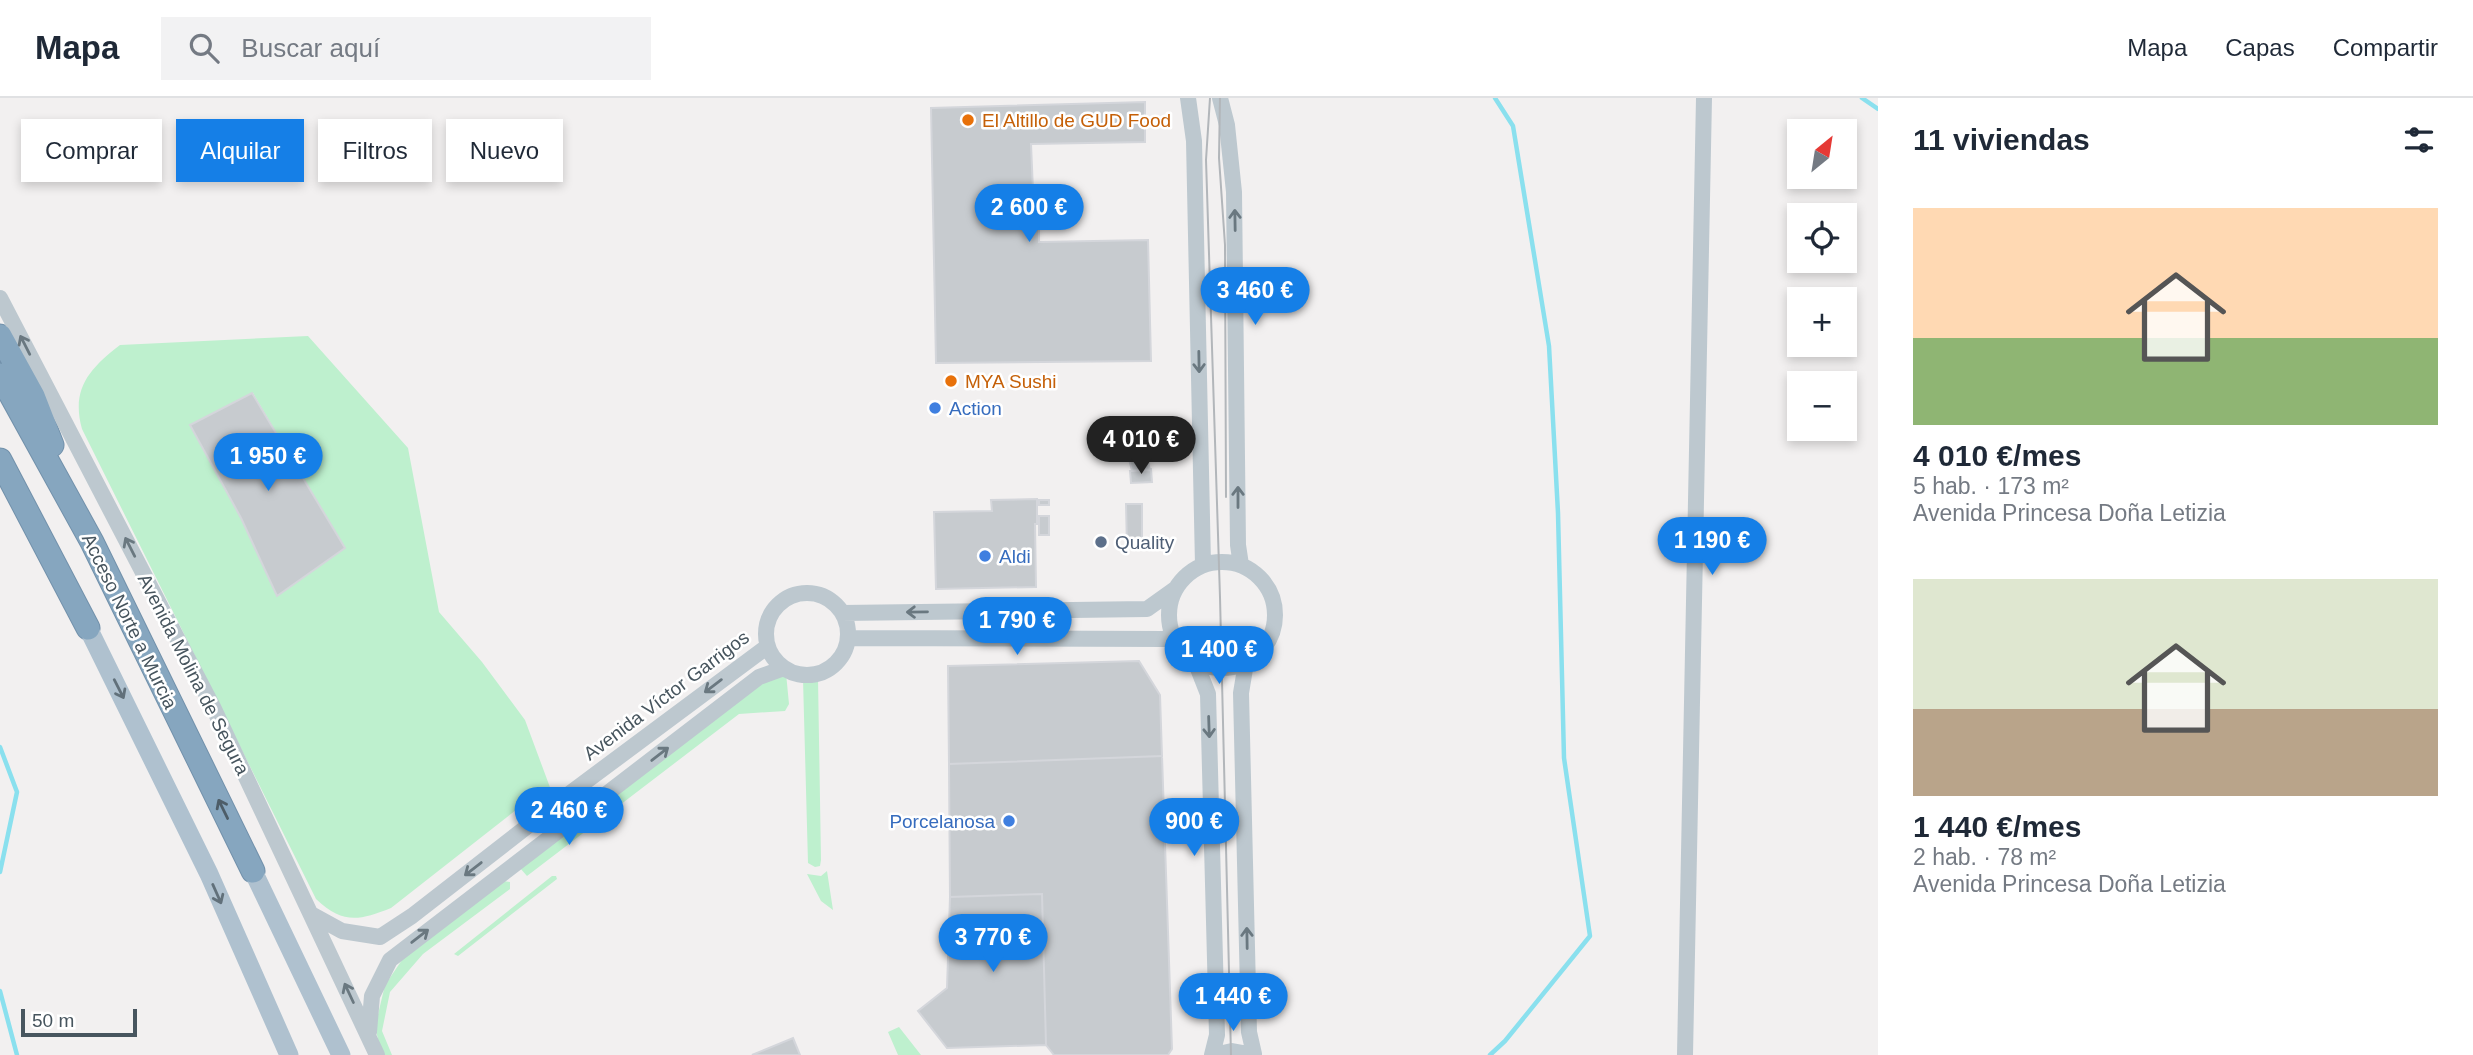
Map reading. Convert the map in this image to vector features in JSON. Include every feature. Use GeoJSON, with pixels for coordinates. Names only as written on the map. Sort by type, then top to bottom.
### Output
{"type":"FeatureCollection","features":[{"type":"Feature","properties":{"kind":"highway"},"geometry":{"type":"LineString","coordinates":[[0,336],[33,396],[92,542]]}},
{"type":"Feature","properties":{"kind":"highway","name":"Acceso Norte a Murcia"},"geometry":{"type":"LineString","coordinates":[[0,375],[92,542],[253,871]]}},
{"type":"Feature","properties":{"kind":"highway"},"geometry":{"type":"LineString","coordinates":[[0,460],[88,628]]}},
{"type":"Feature","properties":{"kind":"highway"},"geometry":{"type":"LineString","coordinates":[[0,474],[88,628]]}},
{"type":"Feature","properties":{"kind":"main road"},"geometry":{"type":"LineString","coordinates":[[88,628],[209,874],[289,1055]]}},
{"type":"Feature","properties":{"kind":"main road"},"geometry":{"type":"LineString","coordinates":[[253,871],[341,1055]]}},
{"type":"Feature","properties":{"kind":"street"},"geometry":{"type":"LineString","coordinates":[[1188,98],[1194,141],[1203,565]]}},
{"type":"Feature","properties":{"kind":"street"},"geometry":{"type":"LineString","coordinates":[[1220,98],[1227,125],[1234,192],[1238,545],[1241,565]]}},
{"type":"Feature","properties":{"kind":"street"},"geometry":{"type":"LineString","coordinates":[[1685,1055],[1704,98]]}},
{"type":"Feature","properties":{"kind":"street","name":"Avenida Molina de Segura"},"geometry":{"type":"LineString","coordinates":[[0,298],[213,707],[377,1055]]}},
{"type":"Feature","properties":{"kind":"street"},"geometry":{"type":"LineString","coordinates":[[842,612],[1147,609],[1175,589],[1186,574],[1203,565],[1223,561],[1253,571],[1266,585],[1274,603],[1275,622],[1270,640],[1258,655],[1246,663],[1226,668],[1210,667],[1195,661],[1181,649],[1172,634],[1168,615],[1175,589]]}},
{"type":"Feature","properties":{"kind":"street"},"geometry":{"type":"LineString","coordinates":[[802,593],[820,595],[833,602],[842,612],[848,626],[848,638],[845,652],[836,664],[825,672],[797,674],[784,668],[774,658],[768,646],[766,632],[769,618],[777,606],[789,597],[802,593]]}},
{"type":"Feature","properties":{"kind":"street"},"geometry":{"type":"LineString","coordinates":[[848,638],[1165,639],[1172,634]]}},
{"type":"Feature","properties":{"kind":"street","name":"Avenida Víctor Garrigos"},"geometry":{"type":"LineString","coordinates":[[311,914],[342,931],[380,937],[412,916],[768,646]]}},
{"type":"Feature","properties":{"kind":"street"},"geometry":{"type":"LineString","coordinates":[[1195,661],[1208,694],[1217,1035],[1213,1055],[1232,1051],[1254,1055],[1250,1032],[1241,693],[1246,663]]}},
{"type":"Feature","properties":{"kind":"street"},"geometry":{"type":"LineString","coordinates":[[368,1034],[372,996],[390,960],[759,677],[784,668]]}},
{"type":"Feature","properties":{"kind":"green space"},"geometry":{"type":"Polygon","coordinates":[[[308,336],[408,448],[439,612],[482,662],[525,720],[551,790],[525,810],[521,806],[391,908],[369,916],[351,918],[334,913],[316,899],[82,429],[79,402],[85,381],[99,363],[120,345],[308,336]],[[253,393],[190,425],[241,518],[344,548],[253,393]]]}},
{"type":"Feature","properties":{"kind":"green space"},"geometry":{"type":"Polygon","coordinates":[[[786,673],[789,704],[785,711],[739,714],[527,876],[520,868],[768,678],[786,673]]]}},
{"type":"Feature","properties":{"kind":"green space"},"geometry":{"type":"Polygon","coordinates":[[[818,678],[821,860],[820,866],[815,867],[808,863],[803,679],[818,678]]]}},
{"type":"Feature","properties":{"kind":"green space"},"geometry":{"type":"Polygon","coordinates":[[[827,871],[833,910],[821,901],[807,874],[821,876],[827,871]]]}},
{"type":"Feature","properties":{"kind":"green space"},"geometry":{"type":"Polygon","coordinates":[[[552,876],[557,879],[458,956],[454,954],[552,876]]]}},
{"type":"Feature","properties":{"kind":"green space"},"geometry":{"type":"Polygon","coordinates":[[[503,881],[510,882],[510,889],[423,954],[390,992],[382,1031],[392,1055],[382,1055],[375,1027],[385,985],[404,957],[503,881]]]}},
{"type":"Feature","properties":{"kind":"green space"},"geometry":{"type":"Polygon","coordinates":[[[899,1027],[921,1055],[898,1055],[888,1032],[899,1027]]]}},
{"type":"Feature","properties":{"kind":"building"},"geometry":{"type":"Polygon","coordinates":[[[1145,102],[1145,142],[1031,144],[1033,191],[1039,191],[1039,242],[1148,240],[1151,361],[936,363],[931,108],[1145,102]]]}},
{"type":"Feature","properties":{"kind":"building"},"geometry":{"type":"Polygon","coordinates":[[[252,393],[345,548],[277,596],[241,518],[190,425],[252,393]]]}},
{"type":"Feature","properties":{"kind":"building"},"geometry":{"type":"Polygon","coordinates":[[[1144,431],[1144,446],[1126,447],[1127,451],[1093,452],[1092,433],[1144,431]]]}},
{"type":"Feature","properties":{"kind":"building"},"geometry":{"type":"Polygon","coordinates":[[[1144,446],[1150,470],[1132,471],[1126,447],[1144,446]]]}},
{"type":"Feature","properties":{"kind":"building"},"geometry":{"type":"Polygon","coordinates":[[[1151,469],[1152,482],[1131,483],[1130,471],[1151,469]]]}},
{"type":"Feature","properties":{"kind":"building","name":"Aldi"},"geometry":{"type":"Polygon","coordinates":[[[1037,499],[1036,587],[936,589],[934,512],[992,511],[991,500],[1037,499]]]}},
{"type":"Feature","properties":{"kind":"building"},"geometry":{"type":"Polygon","coordinates":[[[1039,500],[1049,500],[1049,505],[1039,505],[1039,500]]]}},
{"type":"Feature","properties":{"kind":"building"},"geometry":{"type":"Polygon","coordinates":[[[1126,504],[1142,504],[1142,548],[1127,548],[1126,504]]]}},
{"type":"Feature","properties":{"kind":"building"},"geometry":{"type":"Polygon","coordinates":[[[1039,516],[1049,516],[1049,535],[1039,535],[1039,516]]]}},
{"type":"Feature","properties":{"kind":"building"},"geometry":{"type":"Polygon","coordinates":[[[1139,661],[1160,695],[1162,756],[949,764],[948,666],[1139,661]]]}},
{"type":"Feature","properties":{"kind":"building"},"geometry":{"type":"Polygon","coordinates":[[[1162,756],[1172,1049],[1168,1055],[1054,1055],[1046,1045],[1042,894],[950,897],[949,764],[1162,756]]]}},
{"type":"Feature","properties":{"kind":"building"},"geometry":{"type":"Polygon","coordinates":[[[1042,894],[1046,1045],[947,1048],[918,1011],[947,988],[950,897],[1042,894]]]}},
{"type":"Feature","properties":{"kind":"building"},"geometry":{"type":"Polygon","coordinates":[[[793,1038],[800,1055],[752,1055],[793,1038]]]}},
{"type":"Feature","properties":{"kind":"waterway"},"geometry":{"type":"LineString","coordinates":[[1490,1055],[1505,1041],[1590,936],[1564,758],[1558,513],[1549,346],[1513,126],[1495,98]]}},
{"type":"Feature","properties":{"kind":"waterway"},"geometry":{"type":"LineString","coordinates":[[1862,98],[1878,109]]}},
{"type":"Feature","properties":{"kind":"waterway"},"geometry":{"type":"LineString","coordinates":[[0,747],[17,792],[0,872]]}},
{"type":"Feature","properties":{"kind":"waterway"},"geometry":{"type":"LineString","coordinates":[[0,991],[17,1055]]}},
{"type":"Feature","properties":{"kind":"tram line"},"geometry":{"type":"LineString","coordinates":[[1210,98],[1206,160],[1231,1055]]}},
{"type":"Feature","properties":{"kind":"tram line"},"geometry":{"type":"LineString","coordinates":[[1220,98],[1219,158],[1225,245],[1226,497]]}},
{"type":"Feature","properties":{"kind":"place","name":"El Altillo de GUD Food"},"geometry":{"type":"Point","coordinates":[968,120]}},
{"type":"Feature","properties":{"kind":"place","name":"MYA Sushi"},"geometry":{"type":"Point","coordinates":[951,381]}},
{"type":"Feature","properties":{"kind":"place","name":"Action"},"geometry":{"type":"Point","coordinates":[935,408]}},
{"type":"Feature","properties":{"kind":"place","name":"Quality"},"geometry":{"type":"Point","coordinates":[1101,542]}},
{"type":"Feature","properties":{"kind":"place","name":"Aldi"},"geometry":{"type":"Point","coordinates":[985,556]}},
{"type":"Feature","properties":{"kind":"place","name":"Porcelanosa"},"geometry":{"type":"Point","coordinates":[1009,821]}}]}
